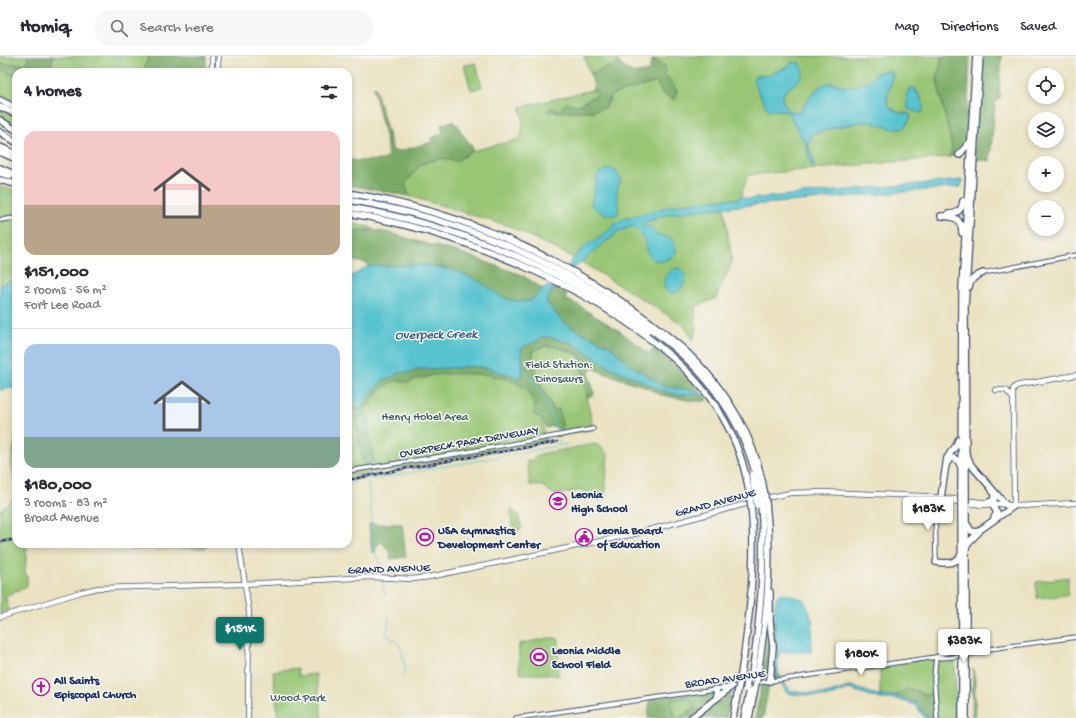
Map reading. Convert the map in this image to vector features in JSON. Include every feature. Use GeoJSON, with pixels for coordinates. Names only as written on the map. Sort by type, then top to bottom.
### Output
{"type":"FeatureCollection","features":[{"type":"Feature","properties":{"kind":"highway"},"geometry":{"type":"LineString","coordinates":[[970,179],[969,156],[976,56]]}},
{"type":"Feature","properties":{"kind":"highway"},"geometry":{"type":"LineString","coordinates":[[963,494],[966,480],[961,306],[964,249],[980,56]]}},
{"type":"Feature","properties":{"kind":"highway"},"geometry":{"type":"LineString","coordinates":[[0,100],[12,106]]}},
{"type":"Feature","properties":{"kind":"highway"},"geometry":{"type":"LineString","coordinates":[[0,107],[12,112]]}},
{"type":"Feature","properties":{"kind":"highway"},"geometry":{"type":"LineString","coordinates":[[0,120],[12,128]]}},
{"type":"Feature","properties":{"kind":"highway"},"geometry":{"type":"LineString","coordinates":[[0,131],[12,136]]}},
{"type":"Feature","properties":{"kind":"highway"},"geometry":{"type":"LineString","coordinates":[[0,131],[12,139]]}},
{"type":"Feature","properties":{"kind":"highway"},"geometry":{"type":"LineString","coordinates":[[969,156],[964,154],[959,155],[970,142]]}},
{"type":"Feature","properties":{"kind":"highway"},"geometry":{"type":"LineString","coordinates":[[0,147],[12,152]]}},
{"type":"Feature","properties":{"kind":"highway"},"geometry":{"type":"LineString","coordinates":[[0,152],[12,157]]}},
{"type":"Feature","properties":{"kind":"highway"},"geometry":{"type":"LineString","coordinates":[[0,156],[12,161]]}},
{"type":"Feature","properties":{"kind":"highway"},"geometry":{"type":"LineString","coordinates":[[0,168],[12,174]]}},
{"type":"Feature","properties":{"kind":"highway"},"geometry":{"type":"LineString","coordinates":[[0,173],[12,175]]}},
{"type":"Feature","properties":{"kind":"highway"},"geometry":{"type":"LineString","coordinates":[[0,180],[12,184]]}},
{"type":"Feature","properties":{"kind":"highway"},"geometry":{"type":"LineString","coordinates":[[0,183],[12,185]]}},
{"type":"Feature","properties":{"kind":"highway"},"geometry":{"type":"LineString","coordinates":[[964,249],[959,221],[953,217],[941,215],[952,214],[959,211],[969,187]]}},
{"type":"Feature","properties":{"kind":"highway"},"geometry":{"type":"LineString","coordinates":[[963,361],[968,263],[969,187]]}},
{"type":"Feature","properties":{"kind":"highway"},"geometry":{"type":"LineString","coordinates":[[352,196],[406,205],[467,223],[520,244],[565,266],[630,307],[677,352],[709,388],[731,421],[742,443],[762,504],[768,528],[768,562],[764,621],[744,718]]}},
{"type":"Feature","properties":{"kind":"highway"},"geometry":{"type":"LineString","coordinates":[[352,196],[461,228],[513,248],[558,273],[625,321],[677,352],[694,378],[709,396],[731,431],[744,466],[751,506],[751,576],[748,622],[733,718]]}},
{"type":"Feature","properties":{"kind":"highway"},"geometry":{"type":"LineString","coordinates":[[352,208],[404,218],[454,233],[558,273]]}},
{"type":"Feature","properties":{"kind":"highway"},"geometry":{"type":"LineString","coordinates":[[352,214],[434,233],[510,261],[551,280],[569,282],[629,313],[677,352],[710,376],[724,393],[747,434],[762,480],[758,587],[752,680],[740,718]]}},
{"type":"Feature","properties":{"kind":"highway"},"geometry":{"type":"LineString","coordinates":[[352,218],[394,223]]}},
{"type":"Feature","properties":{"kind":"highway"},"geometry":{"type":"LineString","coordinates":[[968,263],[973,272],[983,273]]}},
{"type":"Feature","properties":{"kind":"highway"},"geometry":{"type":"LineString","coordinates":[[966,307],[970,282],[983,273]]}},
{"type":"Feature","properties":{"kind":"highway"},"geometry":{"type":"LineString","coordinates":[[941,497],[946,461],[957,445],[963,403]]}},
{"type":"Feature","properties":{"kind":"highway"},"geometry":{"type":"LineString","coordinates":[[961,423],[961,469],[964,508],[971,531],[976,532],[1014,506]]}},
{"type":"Feature","properties":{"kind":"highway"},"geometry":{"type":"LineString","coordinates":[[965,448],[970,463],[994,494],[992,504],[997,512],[992,520]]}},
{"type":"Feature","properties":{"kind":"highway"},"geometry":{"type":"LineString","coordinates":[[946,466],[950,459],[954,458],[958,461],[961,469]]}},
{"type":"Feature","properties":{"kind":"highway"},"geometry":{"type":"LineString","coordinates":[[966,480],[972,473],[977,474],[983,479]]}},
{"type":"Feature","properties":{"kind":"highway"},"geometry":{"type":"LineString","coordinates":[[990,488],[1006,505]]}},
{"type":"Feature","properties":{"kind":"highway"},"geometry":{"type":"LineString","coordinates":[[964,508],[961,555],[964,649]]}},
{"type":"Feature","properties":{"kind":"highway"},"geometry":{"type":"LineString","coordinates":[[962,718],[966,518]]}},
{"type":"Feature","properties":{"kind":"highway"},"geometry":{"type":"LineString","coordinates":[[966,549],[971,540],[982,528]]}},
{"type":"Feature","properties":{"kind":"highway"},"geometry":{"type":"LineString","coordinates":[[950,563],[958,560],[961,555]]}},
{"type":"Feature","properties":{"kind":"highway"},"geometry":{"type":"LineString","coordinates":[[768,562],[771,577],[770,619],[773,646],[770,682]]}},
{"type":"Feature","properties":{"kind":"highway"},"geometry":{"type":"LineString","coordinates":[[936,562],[950,563],[958,566],[962,576]]}},
{"type":"Feature","properties":{"kind":"highway"},"geometry":{"type":"LineString","coordinates":[[964,658],[966,718]]}},
{"type":"Feature","properties":{"kind":"highway"},"geometry":{"type":"LineString","coordinates":[[691,718],[717,698],[737,686]]}},
{"type":"Feature","properties":{"kind":"highway"},"geometry":{"type":"LineString","coordinates":[[729,718],[737,686]]}},
{"type":"Feature","properties":{"kind":"highway"},"geometry":{"type":"LineString","coordinates":[[750,689],[750,718]]}},
{"type":"Feature","properties":{"kind":"highway"},"geometry":{"type":"LineString","coordinates":[[716,690],[717,698]]}},
{"type":"Feature","properties":{"kind":"main road"},"geometry":{"type":"LineString","coordinates":[[212,56],[212,68]]}},
{"type":"Feature","properties":{"kind":"main road"},"geometry":{"type":"LineString","coordinates":[[218,68],[219,56]]}},
{"type":"Feature","properties":{"kind":"main road"},"geometry":{"type":"LineString","coordinates":[[1014,506],[1013,391],[1015,387],[1076,375]]}},
{"type":"Feature","properties":{"kind":"main road"},"geometry":{"type":"LineString","coordinates":[[995,390],[1006,390],[1013,397]]}},
{"type":"Feature","properties":{"kind":"main road","name":"GRAND AVENUE"},"geometry":{"type":"LineString","coordinates":[[0,617],[98,588],[246,584],[371,577],[412,579],[429,577],[634,534],[730,507],[790,493],[822,492],[941,497],[1014,506],[1076,502]]}},
{"type":"Feature","properties":{"kind":"main road","name":"GRAND AVENUE"},"geometry":{"type":"LineString","coordinates":[[918,496],[935,500],[983,505],[992,504]]}},
{"type":"Feature","properties":{"kind":"main road"},"geometry":{"type":"LineString","coordinates":[[240,548],[246,584],[249,618],[248,718]]}},
{"type":"Feature","properties":{"kind":"street"},"geometry":{"type":"LineString","coordinates":[[0,220],[12,218]]}},
{"type":"Feature","properties":{"kind":"street"},"geometry":{"type":"LineString","coordinates":[[983,273],[1076,255]]}},
{"type":"Feature","properties":{"kind":"street","name":"OVERPECK PARK DRIVEWAY"},"geometry":{"type":"LineString","coordinates":[[352,470],[456,454],[593,429]]}},
{"type":"Feature","properties":{"kind":"street"},"geometry":{"type":"LineString","coordinates":[[935,500],[936,562]]}},
{"type":"Feature","properties":{"kind":"street","name":"BROAD AVENUE"},"geometry":{"type":"LineString","coordinates":[[516,718],[770,682],[936,657],[939,655],[956,652],[984,648],[989,650],[1076,637]]}},
{"type":"Feature","properties":{"kind":"street"},"geometry":{"type":"LineString","coordinates":[[936,657],[934,678],[937,718]]}},
{"type":"Feature","properties":{"kind":"green space"},"geometry":{"type":"Polygon","coordinates":[[[0,56],[28,56],[27,64],[0,64],[0,56]]]}},
{"type":"Feature","properties":{"kind":"green space"},"geometry":{"type":"Polygon","coordinates":[[[28,56],[53,56],[51,68],[12,68],[12,76],[0,68],[0,64],[27,64],[28,56]]]}},
{"type":"Feature","properties":{"kind":"green space"},"geometry":{"type":"Polygon","coordinates":[[[53,56],[149,56],[145,68],[51,68],[53,56]]]}},
{"type":"Feature","properties":{"kind":"green space"},"geometry":{"type":"Polygon","coordinates":[[[149,56],[206,56],[206,68],[145,67],[149,56]]]}},
{"type":"Feature","properties":{"kind":"green space"},"geometry":{"type":"Polygon","coordinates":[[[584,56],[617,56],[619,63],[590,74],[584,56]]]}},
{"type":"Feature","properties":{"kind":"green space"},"geometry":{"type":"Polygon","coordinates":[[[672,56],[942,56],[937,80],[952,146],[950,157],[748,175],[740,199],[722,199],[732,262],[716,298],[695,307],[696,330],[693,340],[684,325],[580,261],[509,226],[409,196],[405,184],[421,164],[441,158],[456,161],[472,151],[520,139],[523,126],[521,107],[596,89],[598,94],[578,105],[566,103],[559,111],[593,111],[606,107],[611,95],[656,82],[662,93],[675,100],[677,91],[665,74],[665,66],[652,60],[672,56]],[[793,62],[765,76],[755,76],[754,82],[767,108],[783,111],[789,114],[806,145],[812,167],[814,165],[814,160],[808,143],[811,139],[811,134],[863,122],[870,122],[900,129],[906,126],[909,122],[911,115],[898,112],[891,108],[888,104],[887,100],[893,75],[889,71],[879,72],[868,81],[860,85],[842,86],[834,83],[827,84],[817,89],[813,93],[799,112],[788,111],[782,99],[784,92],[797,82],[802,76],[803,70],[800,63],[793,62]],[[911,88],[907,98],[909,109],[921,113],[923,112],[923,108],[920,96],[916,93],[915,89],[911,88]],[[550,107],[548,111],[559,111],[550,107]]]}},
{"type":"Feature","properties":{"kind":"green space"},"geometry":{"type":"Polygon","coordinates":[[[942,56],[970,56],[966,143],[960,152],[950,157],[952,146],[937,80],[942,56]]]}},
{"type":"Feature","properties":{"kind":"green space"},"geometry":{"type":"Polygon","coordinates":[[[980,56],[1002,56],[999,92],[1001,97],[995,103],[990,161],[974,159],[980,56]]]}},
{"type":"Feature","properties":{"kind":"green space"},"geometry":{"type":"Polygon","coordinates":[[[652,60],[665,66],[665,74],[677,91],[675,100],[662,93],[656,82],[611,95],[606,107],[593,111],[547,112],[550,107],[559,111],[566,103],[578,105],[597,95],[596,90],[591,91],[593,81],[590,74],[619,63],[629,71],[636,73],[649,71],[652,60]]]}},
{"type":"Feature","properties":{"kind":"green space"},"geometry":{"type":"Polygon","coordinates":[[[476,63],[482,87],[471,90],[464,65],[476,63]]]}},
{"type":"Feature","properties":{"kind":"green space"},"geometry":{"type":"Polygon","coordinates":[[[0,68],[12,76],[12,102],[0,96],[0,68]]]}},
{"type":"Feature","properties":{"kind":"green space"},"geometry":{"type":"Polygon","coordinates":[[[373,87],[375,87],[393,151],[400,151],[432,142],[431,138],[443,133],[441,125],[453,121],[454,125],[457,124],[463,135],[472,146],[472,151],[456,161],[441,158],[421,164],[405,184],[409,196],[352,186],[352,160],[384,160],[388,155],[386,140],[373,87]]]}},
{"type":"Feature","properties":{"kind":"green space"},"geometry":{"type":"Polygon","coordinates":[[[0,110],[12,115],[12,122],[0,115],[0,110]]]}},
{"type":"Feature","properties":{"kind":"green space"},"geometry":{"type":"Polygon","coordinates":[[[0,187],[12,189],[12,280],[0,286],[0,187]]]}},
{"type":"Feature","properties":{"kind":"green space"},"geometry":{"type":"Polygon","coordinates":[[[352,224],[370,227],[374,230],[352,231],[352,224]]]}},
{"type":"Feature","properties":{"kind":"green space"},"geometry":{"type":"Polygon","coordinates":[[[374,230],[395,234],[458,252],[522,275],[543,289],[531,301],[516,302],[502,298],[476,280],[440,267],[423,265],[368,267],[367,263],[352,261],[352,231],[374,230]]]}},
{"type":"Feature","properties":{"kind":"green space"},"geometry":{"type":"Polygon","coordinates":[[[556,287],[567,294],[565,299],[582,307],[620,331],[649,354],[654,348],[678,368],[700,391],[665,387],[629,364],[610,346],[569,326],[561,320],[546,302],[553,289],[556,287]]]}},
{"type":"Feature","properties":{"kind":"green space"},"geometry":{"type":"Polygon","coordinates":[[[542,337],[549,337],[572,343],[611,368],[661,390],[678,395],[703,394],[707,400],[693,401],[661,395],[643,386],[601,372],[591,367],[589,374],[594,395],[587,397],[580,355],[562,348],[550,346],[539,348],[533,352],[534,367],[539,382],[554,410],[559,409],[563,430],[553,426],[546,428],[544,422],[533,414],[535,408],[526,388],[508,379],[491,376],[489,374],[444,374],[429,376],[407,382],[391,382],[380,391],[364,411],[352,409],[352,402],[357,408],[362,409],[365,400],[385,379],[402,372],[407,373],[418,369],[474,366],[521,378],[523,368],[521,349],[542,337]]]}},
{"type":"Feature","properties":{"kind":"green space","name":"Field Station: Dinosaurs"},"geometry":{"type":"Polygon","coordinates":[[[555,346],[580,355],[593,429],[563,435],[559,409],[554,410],[546,396],[537,375],[533,360],[533,352],[540,347],[555,346]]]}},
{"type":"Feature","properties":{"kind":"green space","name":"Henry Hobel Area"},"geometry":{"type":"Polygon","coordinates":[[[402,372],[505,373],[528,389],[541,418],[546,442],[352,476],[352,400],[402,372]]]}},
{"type":"Feature","properties":{"kind":"green space"},"geometry":{"type":"Polygon","coordinates":[[[361,413],[368,417],[368,428],[374,461],[371,464],[364,464],[361,455],[357,415],[361,413]]]}},
{"type":"Feature","properties":{"kind":"green space"},"geometry":{"type":"Polygon","coordinates":[[[595,444],[601,447],[608,455],[605,500],[595,499],[582,490],[555,495],[542,486],[530,485],[527,461],[531,461],[540,454],[595,444]]]}},
{"type":"Feature","properties":{"kind":"green space"},"geometry":{"type":"Polygon","coordinates":[[[12,500],[12,548],[27,548],[25,574],[27,575],[27,586],[5,596],[9,610],[0,613],[0,510],[12,500]]]}},
{"type":"Feature","properties":{"kind":"green space"},"geometry":{"type":"Polygon","coordinates":[[[511,509],[518,515],[522,528],[519,531],[515,531],[512,526],[511,509]]]}},
{"type":"Feature","properties":{"kind":"green space"},"geometry":{"type":"Polygon","coordinates":[[[369,524],[402,524],[406,557],[390,559],[391,554],[382,542],[376,546],[376,551],[372,553],[369,524]]]}},
{"type":"Feature","properties":{"kind":"green space"},"geometry":{"type":"Polygon","coordinates":[[[131,548],[206,548],[131,549],[131,548]]]}},
{"type":"Feature","properties":{"kind":"green space"},"geometry":{"type":"Polygon","coordinates":[[[1068,577],[1068,595],[1037,598],[1036,582],[1068,577]]]}},
{"type":"Feature","properties":{"kind":"green space"},"geometry":{"type":"Polygon","coordinates":[[[774,619],[777,647],[775,672],[783,684],[769,685],[763,718],[755,718],[770,621],[774,619]]]}},
{"type":"Feature","properties":{"kind":"green space","name":"Leonia Middle School Field"},"geometry":{"type":"Polygon","coordinates":[[[548,638],[556,638],[559,640],[558,676],[547,674],[521,674],[519,669],[519,644],[548,638]]]}},
{"type":"Feature","properties":{"kind":"green space"},"geometry":{"type":"Polygon","coordinates":[[[955,655],[955,718],[934,718],[933,692],[926,695],[908,688],[895,696],[880,696],[880,666],[955,655]]]}},
{"type":"Feature","properties":{"kind":"green space","name":"Wood Park"},"geometry":{"type":"Polygon","coordinates":[[[298,668],[299,676],[316,674],[322,718],[278,718],[273,671],[298,668]]]}},
{"type":"Feature","properties":{"kind":"green space"},"geometry":{"type":"Polygon","coordinates":[[[973,669],[975,680],[975,718],[972,718],[973,669]]]}},
{"type":"Feature","properties":{"kind":"green space"},"geometry":{"type":"Polygon","coordinates":[[[908,688],[926,695],[933,692],[934,718],[928,718],[916,703],[895,696],[908,688]]]}},
{"type":"Feature","properties":{"kind":"green space"},"geometry":{"type":"Polygon","coordinates":[[[716,689],[715,700],[732,690],[726,718],[680,718],[695,708],[688,697],[671,701],[675,718],[648,718],[650,699],[716,689]]]}},
{"type":"Feature","properties":{"kind":"green space"},"geometry":{"type":"Polygon","coordinates":[[[688,697],[695,708],[680,718],[675,718],[671,700],[688,697]]]}},
{"type":"Feature","properties":{"kind":"water"},"geometry":{"type":"Polygon","coordinates":[[[793,62],[800,63],[803,70],[802,76],[797,82],[784,92],[782,99],[788,111],[799,112],[817,89],[827,84],[834,83],[842,86],[858,85],[865,83],[879,72],[890,71],[893,75],[887,95],[888,104],[891,108],[898,112],[911,115],[906,126],[896,129],[875,123],[863,122],[811,134],[811,139],[808,143],[814,160],[814,165],[812,168],[806,145],[789,114],[783,111],[767,108],[754,81],[755,76],[764,76],[773,73],[787,67],[793,62]]]}},
{"type":"Feature","properties":{"kind":"water"},"geometry":{"type":"Polygon","coordinates":[[[911,88],[916,89],[916,93],[919,93],[924,109],[921,113],[908,109],[906,98],[911,88]]]}},
{"type":"Feature","properties":{"kind":"water"},"geometry":{"type":"Polygon","coordinates":[[[608,169],[615,170],[621,179],[617,188],[619,208],[616,215],[606,214],[599,211],[591,203],[597,176],[599,173],[608,169]]]}},
{"type":"Feature","properties":{"kind":"water","name":"Overpeck Creek"},"geometry":{"type":"Polygon","coordinates":[[[962,180],[961,187],[718,208],[669,214],[641,224],[644,227],[651,226],[656,234],[671,238],[676,248],[676,253],[672,257],[663,261],[652,258],[646,249],[644,239],[634,226],[617,232],[612,238],[606,241],[576,267],[575,266],[551,288],[553,289],[546,302],[561,320],[569,326],[610,346],[629,364],[665,387],[700,391],[703,394],[678,395],[661,390],[611,368],[572,343],[542,337],[521,349],[523,368],[521,378],[474,366],[418,369],[407,373],[402,372],[385,379],[365,400],[361,410],[352,402],[352,276],[367,267],[408,265],[443,268],[476,280],[506,299],[531,301],[546,286],[549,287],[571,264],[569,263],[584,247],[595,241],[612,228],[614,224],[623,219],[674,205],[722,199],[739,199],[742,195],[745,199],[962,180]]]}},
{"type":"Feature","properties":{"kind":"water"},"geometry":{"type":"Polygon","coordinates":[[[679,268],[685,274],[685,282],[677,293],[670,293],[664,288],[667,275],[672,270],[679,268]]]}},
{"type":"Feature","properties":{"kind":"water"},"geometry":{"type":"Polygon","coordinates":[[[12,280],[12,388],[0,390],[0,286],[12,280]]]}},
{"type":"Feature","properties":{"kind":"water"},"geometry":{"type":"Polygon","coordinates":[[[784,593],[804,600],[813,621],[811,652],[780,652],[778,672],[785,684],[792,691],[826,694],[851,686],[880,696],[895,696],[916,703],[928,718],[925,718],[915,705],[896,699],[880,699],[849,689],[828,697],[792,694],[786,692],[775,670],[777,649],[774,612],[776,598],[779,594],[784,593]]]}},
{"type":"Feature","properties":{"kind":"waterway"},"geometry":{"type":"LineString","coordinates":[[118,68],[122,56]]}},
{"type":"Feature","properties":{"kind":"waterway"},"geometry":{"type":"LineString","coordinates":[[0,195],[12,195]]}},
{"type":"Feature","properties":{"kind":"waterway"},"geometry":{"type":"LineString","coordinates":[[522,369],[540,390],[552,415],[557,433]]}},
{"type":"Feature","properties":{"kind":"waterway"},"geometry":{"type":"LineString","coordinates":[[361,410],[368,464]]}},
{"type":"Feature","properties":{"kind":"waterway"},"geometry":{"type":"LineString","coordinates":[[559,439],[559,445]]}},
{"type":"Feature","properties":{"kind":"waterway"},"geometry":{"type":"LineString","coordinates":[[522,452],[568,444]]}},
{"type":"Feature","properties":{"kind":"waterway"},"geometry":{"type":"LineString","coordinates":[[352,483],[361,478],[374,479],[519,453]]}},
{"type":"Feature","properties":{"kind":"waterway"},"geometry":{"type":"LineString","coordinates":[[368,485],[373,543],[376,555],[380,561],[381,575]]}},
{"type":"Feature","properties":{"kind":"waterway"},"geometry":{"type":"LineString","coordinates":[[382,581],[385,596]]}},
{"type":"Feature","properties":{"kind":"waterway"},"geometry":{"type":"LineString","coordinates":[[388,615],[389,623],[386,633],[398,643],[401,649],[406,668],[403,674]]}},
{"type":"Feature","properties":{"kind":"railway"},"geometry":{"type":"LineString","coordinates":[[352,479],[557,442]]}},
{"type":"Feature","properties":{"kind":"railway"},"geometry":{"type":"LineString","coordinates":[[0,542],[12,540]]}},
{"type":"Feature","properties":{"kind":"place","name":"Leonia High School"},"geometry":{"type":"Point","coordinates":[558,501]}},
{"type":"Feature","properties":{"kind":"place","name":"USA Gymnastics Development Center"},"geometry":{"type":"Point","coordinates":[425,537]}},
{"type":"Feature","properties":{"kind":"place","name":"Leonia Board of Education"},"geometry":{"type":"Point","coordinates":[584,537]}},
{"type":"Feature","properties":{"kind":"place","name":"Leonia Middle School Field"},"geometry":{"type":"Point","coordinates":[539,657]}},
{"type":"Feature","properties":{"kind":"place","name":"All Saints Episcopal Church"},"geometry":{"type":"Point","coordinates":[41,687]}}]}
